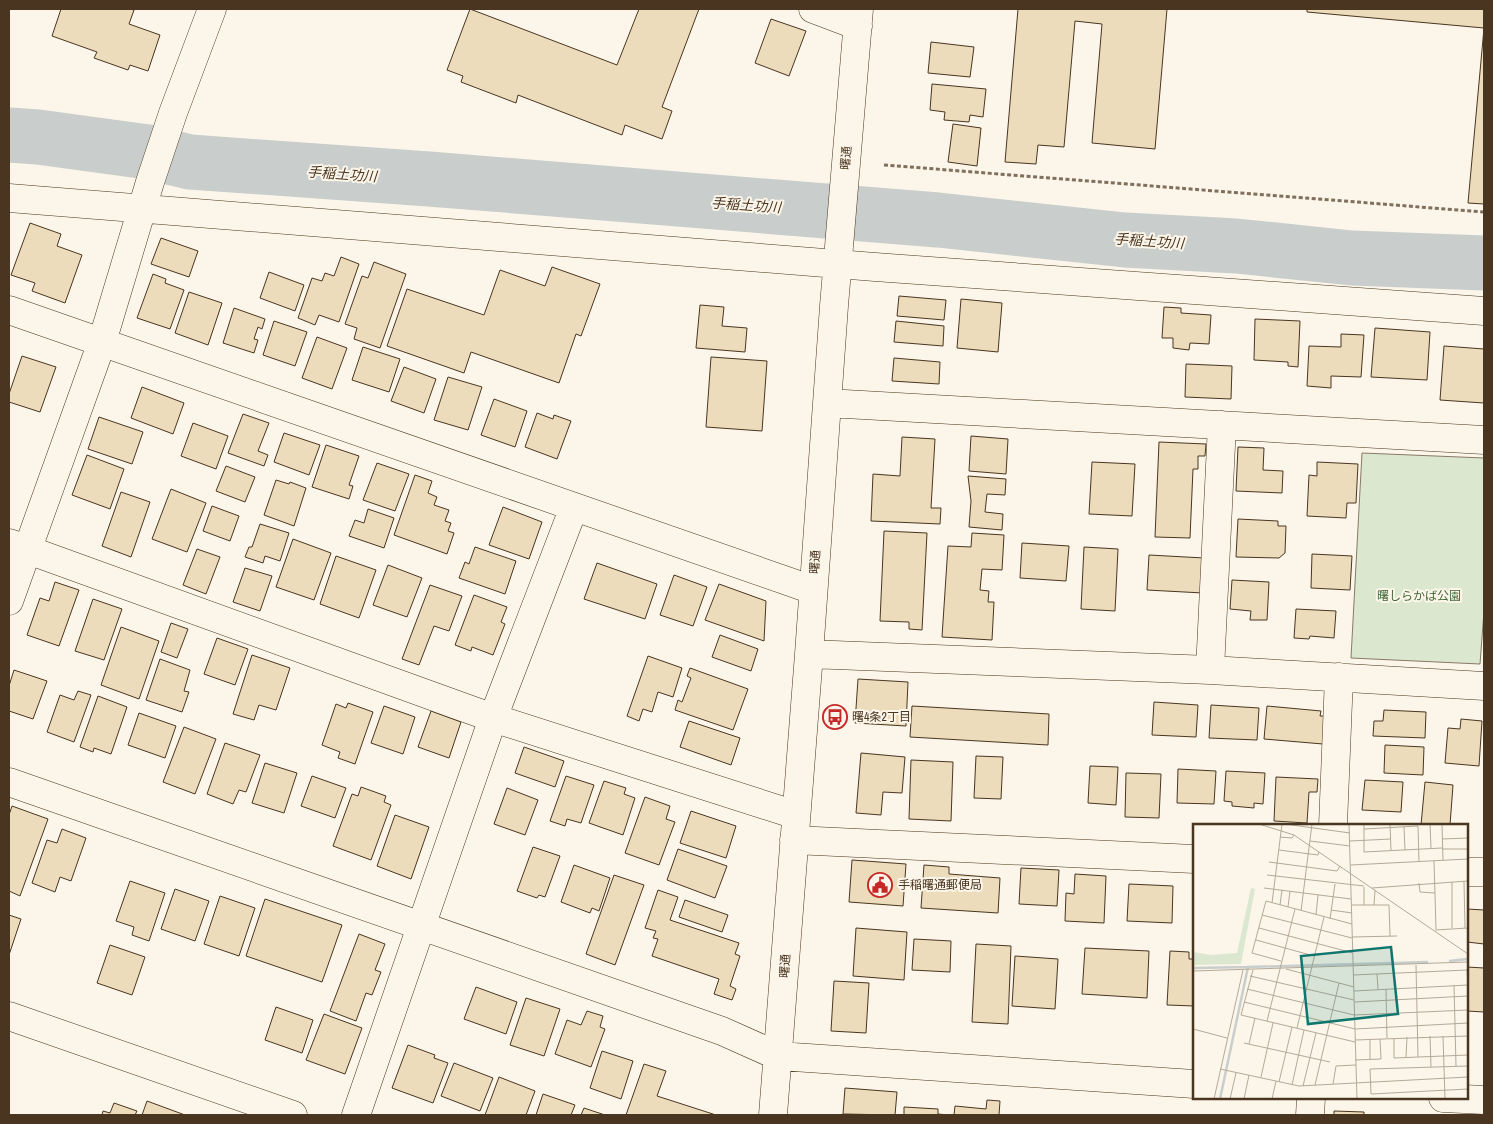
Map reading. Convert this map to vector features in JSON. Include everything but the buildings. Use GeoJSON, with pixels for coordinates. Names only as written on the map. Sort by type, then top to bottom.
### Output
{"type":"FeatureCollection","features":[{"type":"Feature","properties":{"kind":"street"},"geometry":{"type":"LineString","coordinates":[[813,9],[858,17]]}},
{"type":"Feature","properties":{"kind":"street"},"geometry":{"type":"LineString","coordinates":[[9,601],[18,546],[102,342],[150,182],[210,10]]}},
{"type":"Feature","properties":{"kind":"street","name":"曙通"},"geometry":{"type":"LineString","coordinates":[[773,1115],[838,253],[858,17]]}},
{"type":"Feature","properties":{"kind":"street"},"geometry":{"type":"LineString","coordinates":[[9,198],[142,209],[838,253],[1484,310]]}},
{"type":"Feature","properties":{"kind":"street"},"geometry":{"type":"LineString","coordinates":[[9,310],[813,590]]}},
{"type":"Feature","properties":{"kind":"street"},"geometry":{"type":"LineString","coordinates":[[827,403],[1484,440]]}},
{"type":"Feature","properties":{"kind":"street"},"geometry":{"type":"LineString","coordinates":[[1210,670],[1222,425]]}},
{"type":"Feature","properties":{"kind":"street"},"geometry":{"type":"LineString","coordinates":[[356,1115],[493,718],[574,507]]}},
{"type":"Feature","properties":{"kind":"street"},"geometry":{"type":"LineString","coordinates":[[18,546],[795,827],[1193,859]]}},
{"type":"Feature","properties":{"kind":"street"},"geometry":{"type":"LineString","coordinates":[[809,654],[1210,670],[1484,686]]}},
{"type":"Feature","properties":{"kind":"street"},"geometry":{"type":"LineString","coordinates":[[1333,824],[1339,677]]}},
{"type":"Feature","properties":{"kind":"street"},"geometry":{"type":"LineString","coordinates":[[9,782],[722,1032],[778,1056],[1193,1084]]}},
{"type":"Feature","properties":{"kind":"street"},"geometry":{"type":"LineString","coordinates":[[1468,872],[1484,872]]}},
{"type":"Feature","properties":{"kind":"street"},"geometry":{"type":"LineString","coordinates":[[9,1016],[292,1115]]}},
{"type":"Feature","properties":{"kind":"street"},"geometry":{"type":"LineString","coordinates":[[1310,1115],[1311,1099]]}},
{"type":"Feature","properties":{"kind":"street"},"geometry":{"type":"LineString","coordinates":[[1464,1099],[1484,1100]]}},
{"type":"Feature","properties":{"kind":"path"},"geometry":{"type":"LineString","coordinates":[[884,165],[1484,212]]}},
{"type":"Feature","properties":{"kind":"green space","name":"曙しらかば公園"},"geometry":{"type":"Polygon","coordinates":[[[1362,453],[1484,458],[1484,611],[1480,664],[1351,658],[1362,453]]]}},
{"type":"Feature","properties":{"kind":"waterway","name":"手稲土功川"},"geometry":{"type":"LineString","coordinates":[[9,135],[38,137],[148,152],[190,162],[429,179],[938,220],[1125,240],[1236,246],[1352,258],[1484,263]]}},
{"type":"Feature","properties":{"kind":"place","name":"曙4条2丁目"},"geometry":{"type":"Point","coordinates":[835,717]}},
{"type":"Feature","properties":{"kind":"place","name":"手稲曙通郵便局"},"geometry":{"type":"Point","coordinates":[880,885]}}]}
